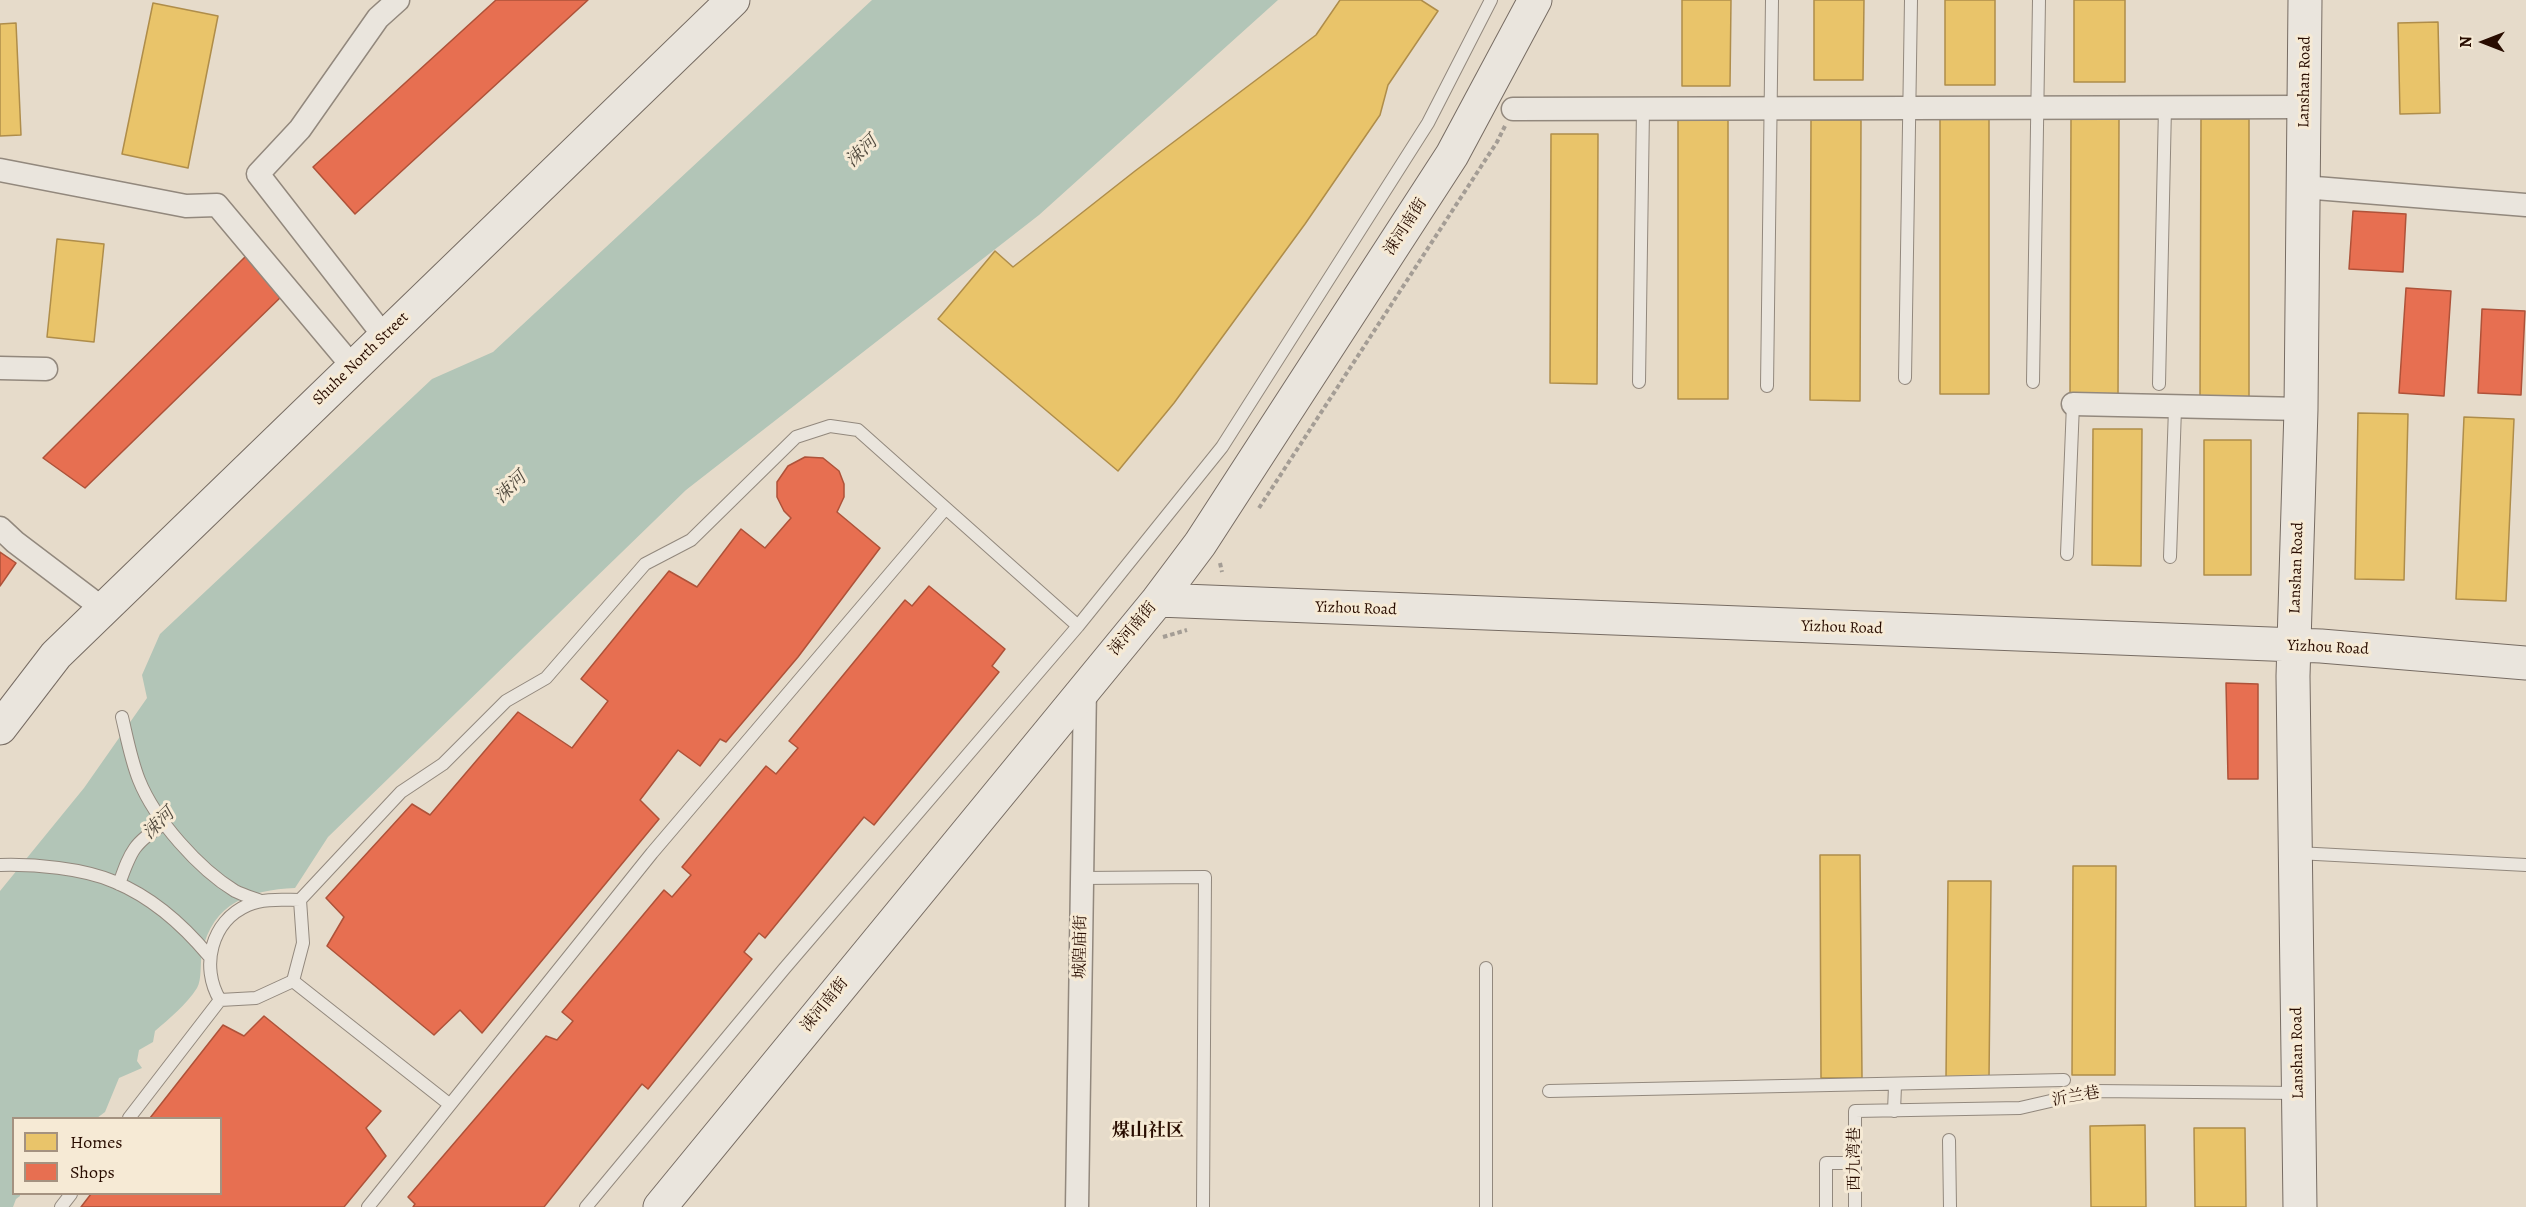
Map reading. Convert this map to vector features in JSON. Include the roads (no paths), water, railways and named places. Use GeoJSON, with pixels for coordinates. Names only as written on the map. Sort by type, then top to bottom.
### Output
{"type":"FeatureCollection","features":[{"type":"Feature","properties":{"kind":"main road","name":"Shuhe North Street"},"geometry":{"type":"LineString","coordinates":[[0,728],[56,654],[102,608],[733,0]]}},
{"type":"Feature","properties":{"kind":"main road"},"geometry":{"type":"LineString","coordinates":[[1452,155],[1468,100],[1518,0]]}},
{"type":"Feature","properties":{"kind":"main road","name":"涑河南街"},"geometry":{"type":"LineString","coordinates":[[660,1207],[1158,600],[1200,544],[1452,155],[1535,0]]}},
{"type":"Feature","properties":{"kind":"main road"},"geometry":{"type":"LineString","coordinates":[[1452,155],[1493,121],[1548,0]]}},
{"type":"Feature","properties":{"kind":"main road","name":"Lanshan Road"},"geometry":{"type":"LineString","coordinates":[[2300,1207],[2293,647],[2301,410],[2306,0]]}},
{"type":"Feature","properties":{"kind":"main road","name":"Yizhou Road"},"geometry":{"type":"LineString","coordinates":[[1158,600],[2293,647],[2321,646],[2526,663]]}},
{"type":"Feature","properties":{"kind":"street"},"geometry":{"type":"LineString","coordinates":[[384,336],[258,174],[300,129],[378,18],[398,0]]}},
{"type":"Feature","properties":{"kind":"street"},"geometry":{"type":"LineString","coordinates":[[1513,109],[2305,107]]}},
{"type":"Feature","properties":{"kind":"street"},"geometry":{"type":"LineString","coordinates":[[0,170],[186,206],[217,206],[352,367]]}},
{"type":"Feature","properties":{"kind":"street"},"geometry":{"type":"LineString","coordinates":[[2303,187],[2526,205]]}},
{"type":"Feature","properties":{"kind":"street"},"geometry":{"type":"LineString","coordinates":[[0,368],[46,369]]}},
{"type":"Feature","properties":{"kind":"street"},"geometry":{"type":"LineString","coordinates":[[2073,404],[2301,410]]}},
{"type":"Feature","properties":{"kind":"street"},"geometry":{"type":"LineString","coordinates":[[0,528],[102,608]]}},
{"type":"Feature","properties":{"kind":"street","name":"城隍庙街"},"geometry":{"type":"LineString","coordinates":[[1077,1207],[1085,687]]}},
{"type":"Feature","properties":{"kind":"lane"},"geometry":{"type":"LineString","coordinates":[[586,1207],[783,969],[1078,626],[1222,447],[1428,123],[1491,0]]}},
{"type":"Feature","properties":{"kind":"lane"},"geometry":{"type":"LineString","coordinates":[[1767,386],[1772,0]]}},
{"type":"Feature","properties":{"kind":"lane"},"geometry":{"type":"LineString","coordinates":[[1905,378],[1911,0]]}},
{"type":"Feature","properties":{"kind":"lane"},"geometry":{"type":"LineString","coordinates":[[2033,382],[2039,0]]}},
{"type":"Feature","properties":{"kind":"lane"},"geometry":{"type":"LineString","coordinates":[[2159,384],[2165,107]]}},
{"type":"Feature","properties":{"kind":"lane"},"geometry":{"type":"LineString","coordinates":[[1639,382],[1643,109]]}},
{"type":"Feature","properties":{"kind":"lane"},"geometry":{"type":"LineString","coordinates":[[2067,554],[2073,404]]}},
{"type":"Feature","properties":{"kind":"lane"},"geometry":{"type":"LineString","coordinates":[[2170,557],[2175,408]]}},
{"type":"Feature","properties":{"kind":"lane"},"geometry":{"type":"LineString","coordinates":[[220,1000],[212,988],[208,968],[209,956],[219,929],[247,905],[261,901],[300,900],[401,792],[443,764],[506,701],[546,678],[645,564],[691,540],[796,436],[830,426],[858,430],[1078,626]]}},
{"type":"Feature","properties":{"kind":"lane"},"geometry":{"type":"LineString","coordinates":[[368,1207],[448,1104],[652,853],[945,509]]}},
{"type":"Feature","properties":{"kind":"lane"},"geometry":{"type":"LineString","coordinates":[[122,717],[139,781],[154,810],[216,878],[237,892],[261,901]]}},
{"type":"Feature","properties":{"kind":"lane"},"geometry":{"type":"LineString","coordinates":[[119,884],[137,843],[165,823]]}},
{"type":"Feature","properties":{"kind":"lane"},"geometry":{"type":"LineString","coordinates":[[2295,853],[2526,865]]}},
{"type":"Feature","properties":{"kind":"lane"},"geometry":{"type":"LineString","coordinates":[[0,865],[77,872],[119,884],[145,899],[180,925],[209,956]]}},
{"type":"Feature","properties":{"kind":"lane"},"geometry":{"type":"LineString","coordinates":[[1082,878],[1205,877],[1203,1207]]}},
{"type":"Feature","properties":{"kind":"lane"},"geometry":{"type":"LineString","coordinates":[[293,981],[303,943],[300,900]]}},
{"type":"Feature","properties":{"kind":"lane"},"geometry":{"type":"LineString","coordinates":[[1486,968],[1486,1207]]}},
{"type":"Feature","properties":{"kind":"lane"},"geometry":{"type":"LineString","coordinates":[[293,981],[448,1104]]}},
{"type":"Feature","properties":{"kind":"lane"},"geometry":{"type":"LineString","coordinates":[[131,1117],[220,1000],[256,998],[293,981]]}},
{"type":"Feature","properties":{"kind":"lane"},"geometry":{"type":"LineString","coordinates":[[1549,1091],[1895,1086],[2064,1080]]}},
{"type":"Feature","properties":{"kind":"lane"},"geometry":{"type":"LineString","coordinates":[[1894,1111],[1895,1086]]}},
{"type":"Feature","properties":{"kind":"lane","name":"沂兰巷"},"geometry":{"type":"LineString","coordinates":[[1855,1111],[2020,1108],[2094,1091],[2298,1093]]}},
{"type":"Feature","properties":{"kind":"lane","name":"西九湾巷"},"geometry":{"type":"LineString","coordinates":[[1855,1111],[1855,1207]]}},
{"type":"Feature","properties":{"kind":"lane"},"geometry":{"type":"LineString","coordinates":[[1950,1140],[1950,1207]]}},
{"type":"Feature","properties":{"kind":"lane"},"geometry":{"type":"LineString","coordinates":[[1826,1207],[1827,1163],[1855,1163]]}},
{"type":"Feature","properties":{"kind":"lane"},"geometry":{"type":"LineString","coordinates":[[61,1207],[70,1195]]}},
{"type":"Feature","properties":{"kind":"water","name":"涑河"},"geometry":{"type":"Polygon","coordinates":[[[872,0],[1278,0],[1039,215],[686,490],[328,837],[295,888],[278,889],[248,896],[235,902],[224,911],[207,935],[197,988],[183,1005],[155,1031],[153,1042],[139,1050],[137,1061],[142,1068],[119,1078],[105,1112],[98,1117],[12,1117],[12,1195],[20,1196],[13,1207],[0,1207],[0,891],[84,788],[147,698],[142,675],[160,634],[432,379],[493,352],[872,0]]]}},
{"type":"Feature","properties":{"kind":"district","name":"煤山社区"},"geometry":{"type":"Point","coordinates":[1148,1132]}}]}
